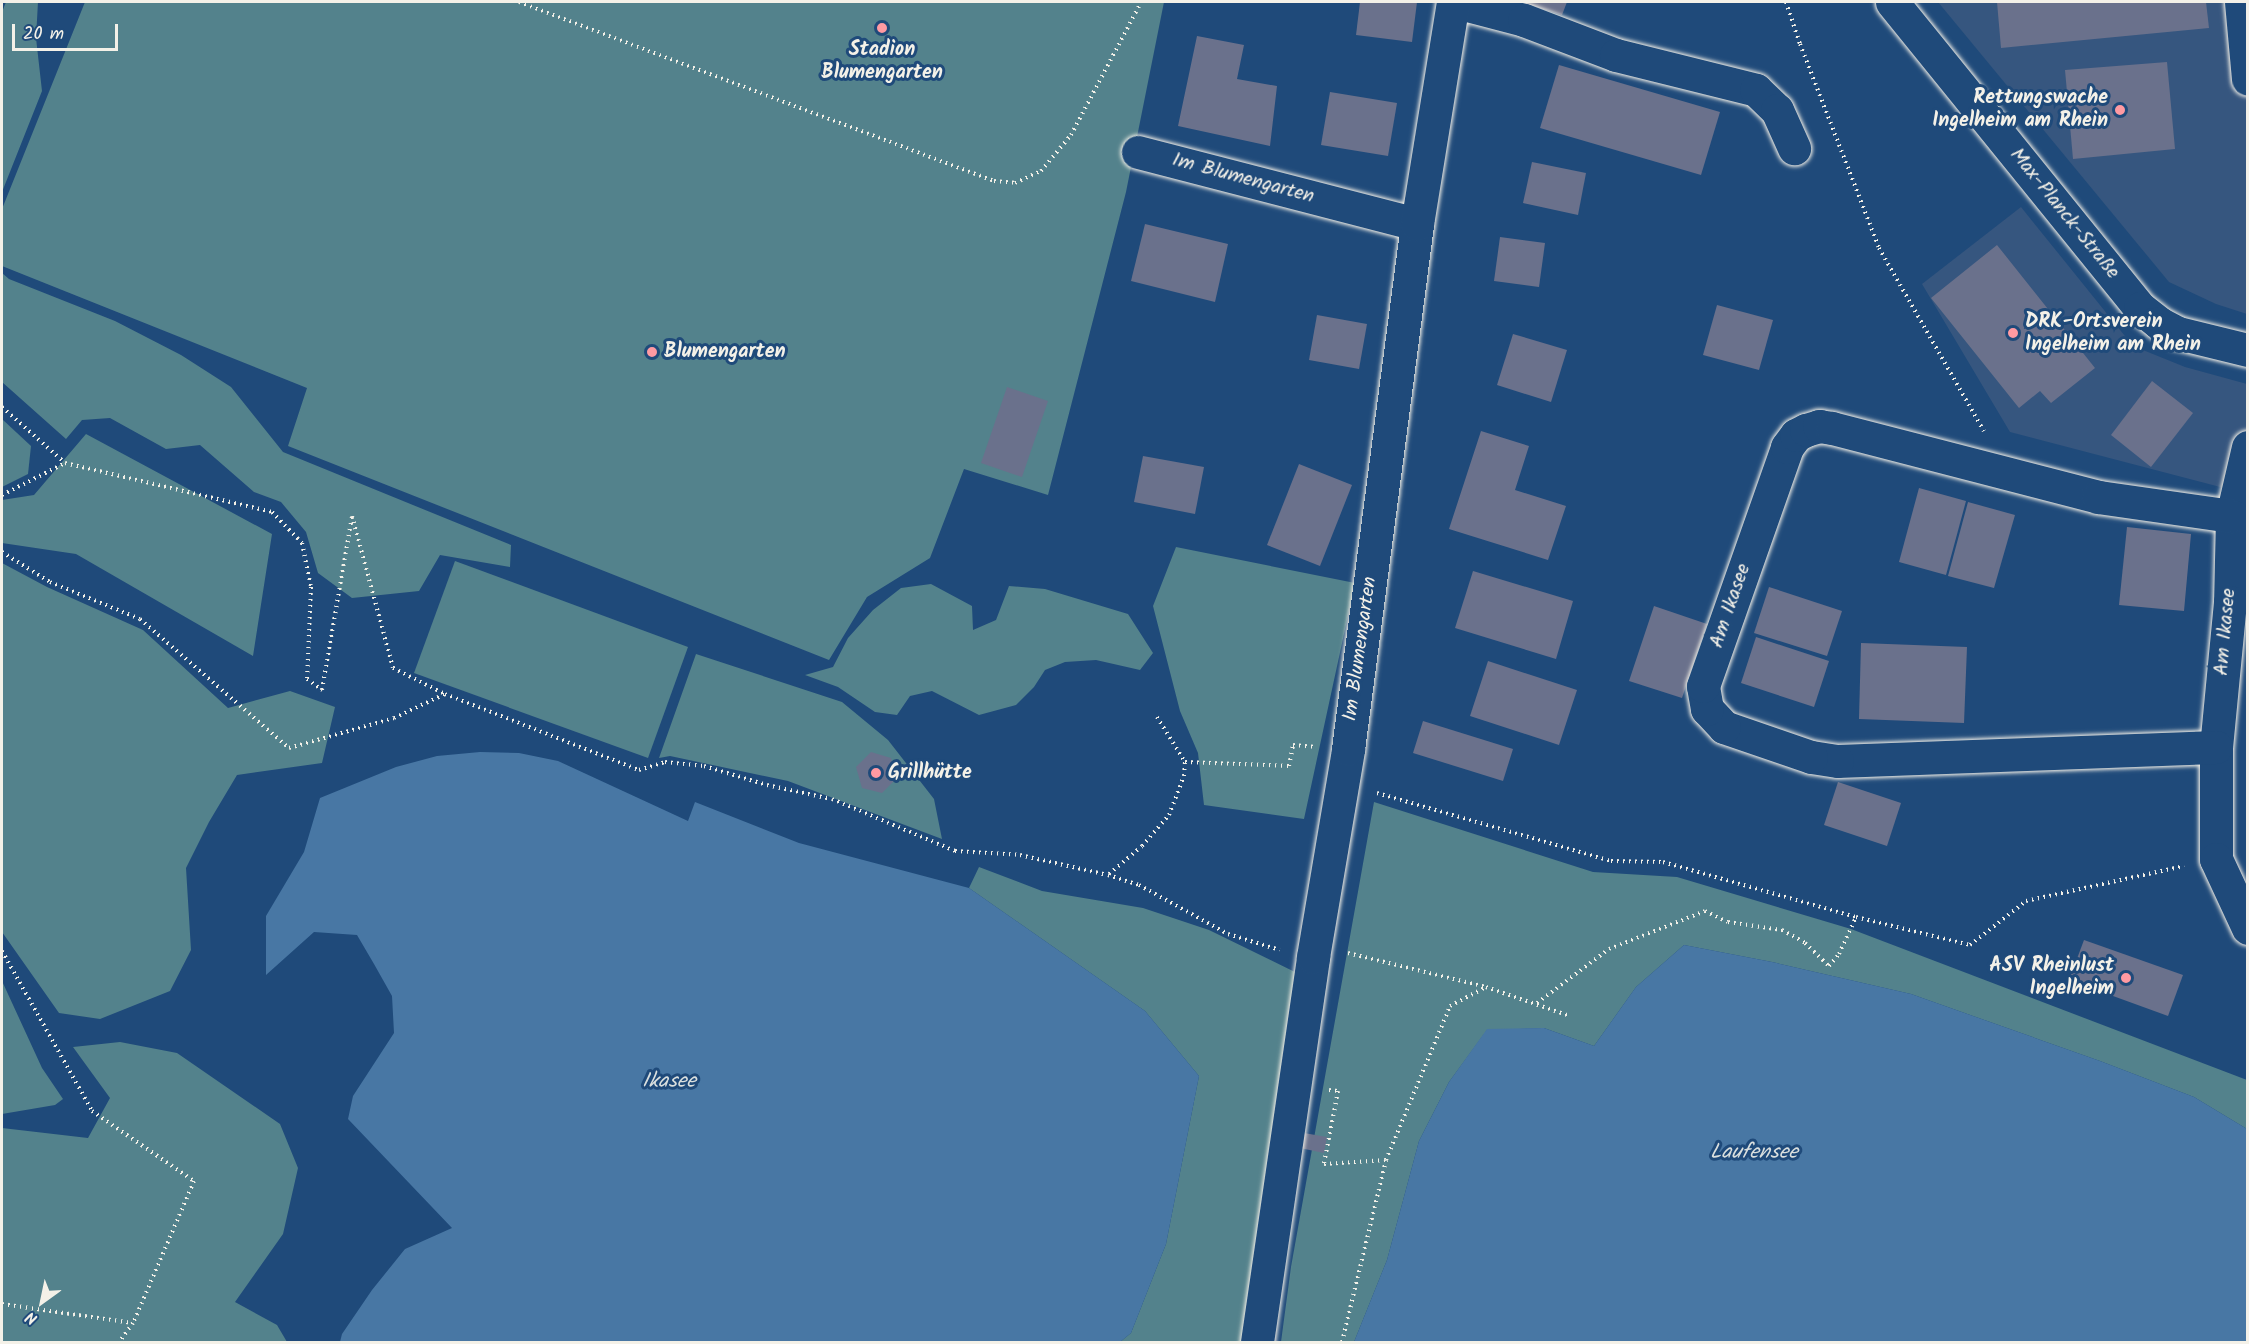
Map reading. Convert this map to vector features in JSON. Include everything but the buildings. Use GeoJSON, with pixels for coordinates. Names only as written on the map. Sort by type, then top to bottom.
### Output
{"type":"FeatureCollection","features":[{"type":"Feature","properties":{"kind":"street"},"geometry":{"type":"LineString","coordinates":[[1455,2],[1524,20],[1616,55],[1756,90],[1777,110],[1794,148]]}},
{"type":"Feature","properties":{"kind":"street","name":"Im Blumengarten"},"geometry":{"type":"LineString","coordinates":[[1257,1342],[1314,951],[1342,782],[1417,224],[1455,2]]}},
{"type":"Feature","properties":{"kind":"street","name":"Max-Planck-Straße"},"geometry":{"type":"LineString","coordinates":[[1892,2],[2140,308],[2159,323],[2178,333],[2247,350]]}},
{"type":"Feature","properties":{"kind":"street"},"geometry":{"type":"LineString","coordinates":[[2241,2],[2247,79]]}},
{"type":"Feature","properties":{"kind":"street","name":"Im Blumengarten"},"geometry":{"type":"LineString","coordinates":[[1138,152],[1417,224]]}},
{"type":"Feature","properties":{"kind":"street","name":"Am Ikasee"},"geometry":{"type":"LineString","coordinates":[[2216,747],[1837,761],[1811,758],[1725,727],[1707,709],[1703,686],[1787,447],[1796,435],[1819,426],[2098,497],[2232,516]]}},
{"type":"Feature","properties":{"kind":"street","name":"Am Ikasee"},"geometry":{"type":"LineString","coordinates":[[2247,447],[2232,516],[2230,602],[2216,747],[2216,859],[2247,928]]}},
{"type":"Feature","properties":{"kind":"path"},"geometry":{"type":"LineString","coordinates":[[519,2],[994,181],[1015,183],[1041,171],[1071,135],[1142,2]]}},
{"type":"Feature","properties":{"kind":"path"},"geometry":{"type":"LineString","coordinates":[[1786,2],[1879,248],[2008,473]]}},
{"type":"Feature","properties":{"kind":"path"},"geometry":{"type":"LineString","coordinates":[[2,407],[65,463],[272,512],[302,543],[311,587],[307,679],[322,690],[352,516],[393,668],[446,694],[639,770],[665,762],[704,766],[767,785],[832,799],[955,851],[1020,855],[1108,875],[1139,885],[1228,934],[1486,987],[1567,1015]]}},
{"type":"Feature","properties":{"kind":"path"},"geometry":{"type":"LineString","coordinates":[[2,495],[65,463]]}},
{"type":"Feature","properties":{"kind":"path"},"geometry":{"type":"LineString","coordinates":[[2,552],[50,582],[140,619],[289,748],[394,718],[446,694]]}},
{"type":"Feature","properties":{"kind":"path"},"geometry":{"type":"LineString","coordinates":[[1108,875],[1142,846],[1169,815],[1184,776],[1185,762],[1157,717]]}},
{"type":"Feature","properties":{"kind":"path"},"geometry":{"type":"LineString","coordinates":[[1185,762],[1289,766],[1293,745]]}},
{"type":"Feature","properties":{"kind":"path"},"geometry":{"type":"LineString","coordinates":[[1342,782],[1611,861],[1663,862],[1856,917],[1970,945],[2026,901],[2185,866],[2190,875]]}},
{"type":"Feature","properties":{"kind":"path"},"geometry":{"type":"LineString","coordinates":[[1537,1003],[1609,949],[1705,911],[1728,922],[1782,930],[1805,943],[1829,966],[1839,954],[1856,917]]}},
{"type":"Feature","properties":{"kind":"path"},"geometry":{"type":"LineString","coordinates":[[2,951],[92,1111],[194,1181],[133,1323],[119,1342]]}},
{"type":"Feature","properties":{"kind":"path"},"geometry":{"type":"LineString","coordinates":[[1342,1342],[1386,1160],[1450,1006],[1486,987]]}},
{"type":"Feature","properties":{"kind":"path"},"geometry":{"type":"LineString","coordinates":[[1324,1164],[1386,1160]]}},
{"type":"Feature","properties":{"kind":"path"},"geometry":{"type":"LineString","coordinates":[[2,1304],[133,1323]]}},
{"type":"Feature","properties":{"kind":"shaded area"},"geometry":{"type":"Polygon","coordinates":[[[1938,2],[2247,2],[2247,314],[2216,304],[2169,282],[1938,2]]]}},
{"type":"Feature","properties":{"kind":"shaded area"},"geometry":{"type":"Polygon","coordinates":[[[2021,207],[2133,346],[2185,367],[2247,384],[2247,494],[2010,432],[1922,284],[2021,207]]]}},
{"type":"Feature","properties":{"kind":"green space"},"geometry":{"type":"Polygon","coordinates":[[[6,2],[38,2],[36,38],[42,91],[2,192],[2,12],[6,2]]]}},
{"type":"Feature","properties":{"kind":"green space","name":"Blumengarten"},"geometry":{"type":"Polygon","coordinates":[[[85,2],[1164,2],[1126,192],[1048,495],[964,469],[930,558],[867,597],[829,660],[288,446],[307,388],[2,266],[2,209],[85,2]]]}},
{"type":"Feature","properties":{"kind":"green space"},"geometry":{"type":"Polygon","coordinates":[[[2,273],[9,279],[115,321],[181,355],[231,387],[283,452],[511,545],[510,567],[440,555],[419,591],[352,598],[318,573],[306,532],[281,502],[254,492],[200,445],[166,449],[110,418],[82,420],[66,439],[2,382],[2,273]]]}},
{"type":"Feature","properties":{"kind":"green space"},"geometry":{"type":"Polygon","coordinates":[[[2,419],[31,446],[28,474],[2,487],[2,419]]]}},
{"type":"Feature","properties":{"kind":"green space"},"geometry":{"type":"Polygon","coordinates":[[[86,434],[272,534],[253,656],[76,554],[2,543],[2,500],[34,495],[86,434]]]}},
{"type":"Feature","properties":{"kind":"green space"},"geometry":{"type":"Polygon","coordinates":[[[1176,547],[1355,583],[1304,819],[1204,805],[1198,753],[1180,711],[1153,606],[1176,547]]]}},
{"type":"Feature","properties":{"kind":"green space"},"geometry":{"type":"Polygon","coordinates":[[[455,561],[688,647],[648,758],[414,673],[455,561]]]}},
{"type":"Feature","properties":{"kind":"green space"},"geometry":{"type":"Polygon","coordinates":[[[2,563],[47,587],[143,630],[228,708],[290,691],[335,707],[322,763],[237,775],[209,822],[186,868],[191,950],[170,991],[100,1019],[59,1013],[2,932],[2,563]]]}},
{"type":"Feature","properties":{"kind":"green space"},"geometry":{"type":"Polygon","coordinates":[[[931,584],[972,606],[973,630],[996,620],[1009,586],[1045,589],[1128,614],[1153,653],[1140,670],[1096,660],[1065,662],[1045,670],[1034,687],[1016,705],[979,715],[932,691],[910,696],[897,715],[875,712],[838,687],[805,675],[833,667],[848,638],[873,610],[901,588],[931,584]]]}},
{"type":"Feature","properties":{"kind":"green space"},"geometry":{"type":"Polygon","coordinates":[[[696,654],[842,702],[888,740],[934,799],[942,839],[788,781],[670,756],[659,758],[696,654]]]}},
{"type":"Feature","properties":{"kind":"green space"},"geometry":{"type":"Polygon","coordinates":[[[1374,802],[1593,872],[1677,877],[1851,929],[2247,1080],[2247,1129],[2194,1097],[1911,994],[1772,962],[1684,945],[1636,987],[1594,1046],[1544,1028],[1487,1030],[1449,1082],[1419,1141],[1387,1260],[1354,1342],[1281,1342],[1291,1267],[1374,802]]]}},
{"type":"Feature","properties":{"kind":"green space"},"geometry":{"type":"Polygon","coordinates":[[[979,867],[1042,891],[1143,908],[1209,930],[1303,976],[1245,1342],[1120,1342],[1131,1333],[1166,1244],[1199,1076],[1145,1011],[969,888],[979,867]]]}},
{"type":"Feature","properties":{"kind":"green space"},"geometry":{"type":"Polygon","coordinates":[[[2,981],[42,1068],[63,1099],[55,1105],[2,1114],[2,981]]]}},
{"type":"Feature","properties":{"kind":"green space"},"geometry":{"type":"Polygon","coordinates":[[[120,1042],[177,1053],[280,1124],[298,1168],[283,1234],[235,1302],[277,1325],[287,1342],[2,1342],[2,1128],[88,1138],[110,1098],[73,1047],[120,1042]]]}},
{"type":"Feature","properties":{"kind":"water","name":"Ikasee"},"geometry":{"type":"Polygon","coordinates":[[[480,752],[519,753],[558,761],[688,821],[695,802],[799,843],[969,888],[1145,1011],[1199,1076],[1166,1244],[1131,1333],[1120,1342],[340,1342],[342,1334],[372,1290],[405,1249],[452,1228],[348,1119],[353,1096],[394,1033],[392,996],[357,935],[314,932],[266,975],[266,916],[304,852],[320,798],[396,767],[437,756],[480,752]]]}},
{"type":"Feature","properties":{"kind":"water","name":"Laufensee"},"geometry":{"type":"Polygon","coordinates":[[[1684,945],[1772,962],[1911,994],[2194,1097],[2247,1129],[2247,1342],[1354,1342],[1387,1260],[1419,1141],[1449,1082],[1487,1029],[1544,1028],[1594,1046],[1636,987],[1684,945]]]}},
{"type":"Feature","properties":{"kind":"place","name":"Stadion Blumengarten"},"geometry":{"type":"Point","coordinates":[882,28]}},
{"type":"Feature","properties":{"kind":"place","name":"Rettungswache Ingelheim am Rhein"},"geometry":{"type":"Point","coordinates":[2120,110]}},
{"type":"Feature","properties":{"kind":"place","name":"DRK-Ortsverein Ingelheim am Rhein"},"geometry":{"type":"Point","coordinates":[2013,333]}},
{"type":"Feature","properties":{"kind":"place","name":"Blumengarten"},"geometry":{"type":"Point","coordinates":[652,352]}},
{"type":"Feature","properties":{"kind":"place","name":"Grillhütte"},"geometry":{"type":"Point","coordinates":[876,773]}},
{"type":"Feature","properties":{"kind":"place","name":"ASV Rheinlust Ingelheim"},"geometry":{"type":"Point","coordinates":[2126,978]}}]}
